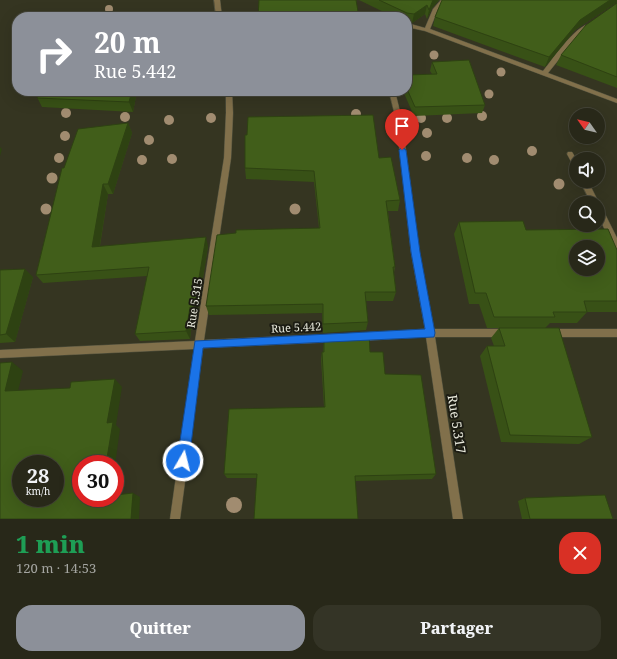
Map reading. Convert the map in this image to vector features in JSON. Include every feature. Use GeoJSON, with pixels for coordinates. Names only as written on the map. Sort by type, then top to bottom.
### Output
{"type":"FeatureCollection","features":[{"type":"Feature","properties":{"kind":"street"},"geometry":{"type":"LineString","coordinates":[[217,0],[218,12]]}},
{"type":"Feature","properties":{"kind":"street"},"geometry":{"type":"LineString","coordinates":[[427,30],[436,9],[444,0]]}},
{"type":"Feature","properties":{"kind":"street"},"geometry":{"type":"LineString","coordinates":[[545,73],[578,32],[598,19]]}},
{"type":"Feature","properties":{"kind":"street"},"geometry":{"type":"LineString","coordinates":[[412,26],[427,30],[545,73],[617,101]]}},
{"type":"Feature","properties":{"kind":"street","name":"Rue 5.315"},"geometry":{"type":"LineString","coordinates":[[175,519],[227,155],[231,115],[229,96]]}},
{"type":"Feature","properties":{"kind":"street","name":"Rue 5.317"},"geometry":{"type":"LineString","coordinates":[[393,96],[399,120],[415,252],[430,333],[458,519]]}},
{"type":"Feature","properties":{"kind":"street"},"geometry":{"type":"LineString","coordinates":[[605,222],[617,246]]}},
{"type":"Feature","properties":{"kind":"street","name":"Rue 5.442"},"geometry":{"type":"LineString","coordinates":[[0,354],[430,333],[516,333]]}},
{"type":"Feature","properties":{"kind":"street"},"geometry":{"type":"LineString","coordinates":[[539,333],[617,333]]}},
{"type":"Feature","properties":{"kind":"building"},"geometry":{"type":"Polygon","coordinates":[[[259,0],[356,0],[358,12],[258,12],[259,0]]]}},
{"type":"Feature","properties":{"kind":"building"},"geometry":{"type":"Polygon","coordinates":[[[379,0],[433,0],[429,10],[427,5],[414,14],[412,14],[412,12],[405,12],[379,0]]]}},
{"type":"Feature","properties":{"kind":"building"},"geometry":{"type":"Polygon","coordinates":[[[442,0],[610,0],[580,20],[549,57],[435,17],[442,0]]]}},
{"type":"Feature","properties":{"kind":"building"},"geometry":{"type":"Polygon","coordinates":[[[617,3],[617,77],[561,55],[586,25],[617,3]]]}},
{"type":"Feature","properties":{"kind":"building"},"geometry":{"type":"Polygon","coordinates":[[[469,60],[485,105],[415,107],[410,96],[412,96],[412,75],[437,74],[432,62],[469,60]]]}},
{"type":"Feature","properties":{"kind":"building"},"geometry":{"type":"Polygon","coordinates":[[[38,96],[131,96],[129,102],[37,98],[38,96]]]}},
{"type":"Feature","properties":{"kind":"building"},"geometry":{"type":"Polygon","coordinates":[[[373,115],[379,158],[391,157],[400,200],[386,201],[395,267],[393,267],[396,292],[365,292],[368,322],[323,324],[323,304],[206,306],[217,235],[236,233],[236,230],[320,228],[314,171],[245,168],[245,135],[247,135],[248,117],[373,115]]]}},
{"type":"Feature","properties":{"kind":"building"},"geometry":{"type":"Polygon","coordinates":[[[128,123],[108,184],[103,184],[92,247],[206,237],[194,307],[190,307],[186,331],[135,334],[149,267],[36,275],[62,168],[64,168],[78,129],[128,123]]]}},
{"type":"Feature","properties":{"kind":"building"},"geometry":{"type":"Polygon","coordinates":[[[523,221],[526,230],[569,229],[569,232],[605,232],[605,229],[608,229],[617,250],[617,301],[584,301],[587,312],[553,312],[555,317],[494,317],[486,293],[475,293],[459,222],[523,221]]]}},
{"type":"Feature","properties":{"kind":"building"},"geometry":{"type":"Polygon","coordinates":[[[25,269],[6,334],[0,335],[0,270],[25,269]]]}},
{"type":"Feature","properties":{"kind":"building"},"geometry":{"type":"Polygon","coordinates":[[[499,328],[559,328],[592,437],[510,435],[487,346],[505,346],[499,328]]]}},
{"type":"Feature","properties":{"kind":"building"},"geometry":{"type":"Polygon","coordinates":[[[369,333],[370,352],[383,352],[385,374],[421,375],[436,474],[355,476],[358,519],[254,519],[257,474],[224,474],[229,409],[325,407],[322,352],[324,352],[324,336],[369,333]]]}},
{"type":"Feature","properties":{"kind":"building"},"geometry":{"type":"Polygon","coordinates":[[[12,362],[5,391],[70,388],[71,382],[115,379],[107,423],[113,422],[108,455],[72,455],[72,507],[124,507],[124,494],[133,493],[131,519],[0,519],[0,363],[12,362]]]}},
{"type":"Feature","properties":{"kind":"building"},"geometry":{"type":"Polygon","coordinates":[[[605,495],[613,519],[530,519],[525,498],[605,495]]]}},
{"type":"Feature","properties":{"kind":"route"},"geometry":{"type":"LineString","coordinates":[[183,461],[199,344],[430,333],[415,252],[402,150]]}}]}
